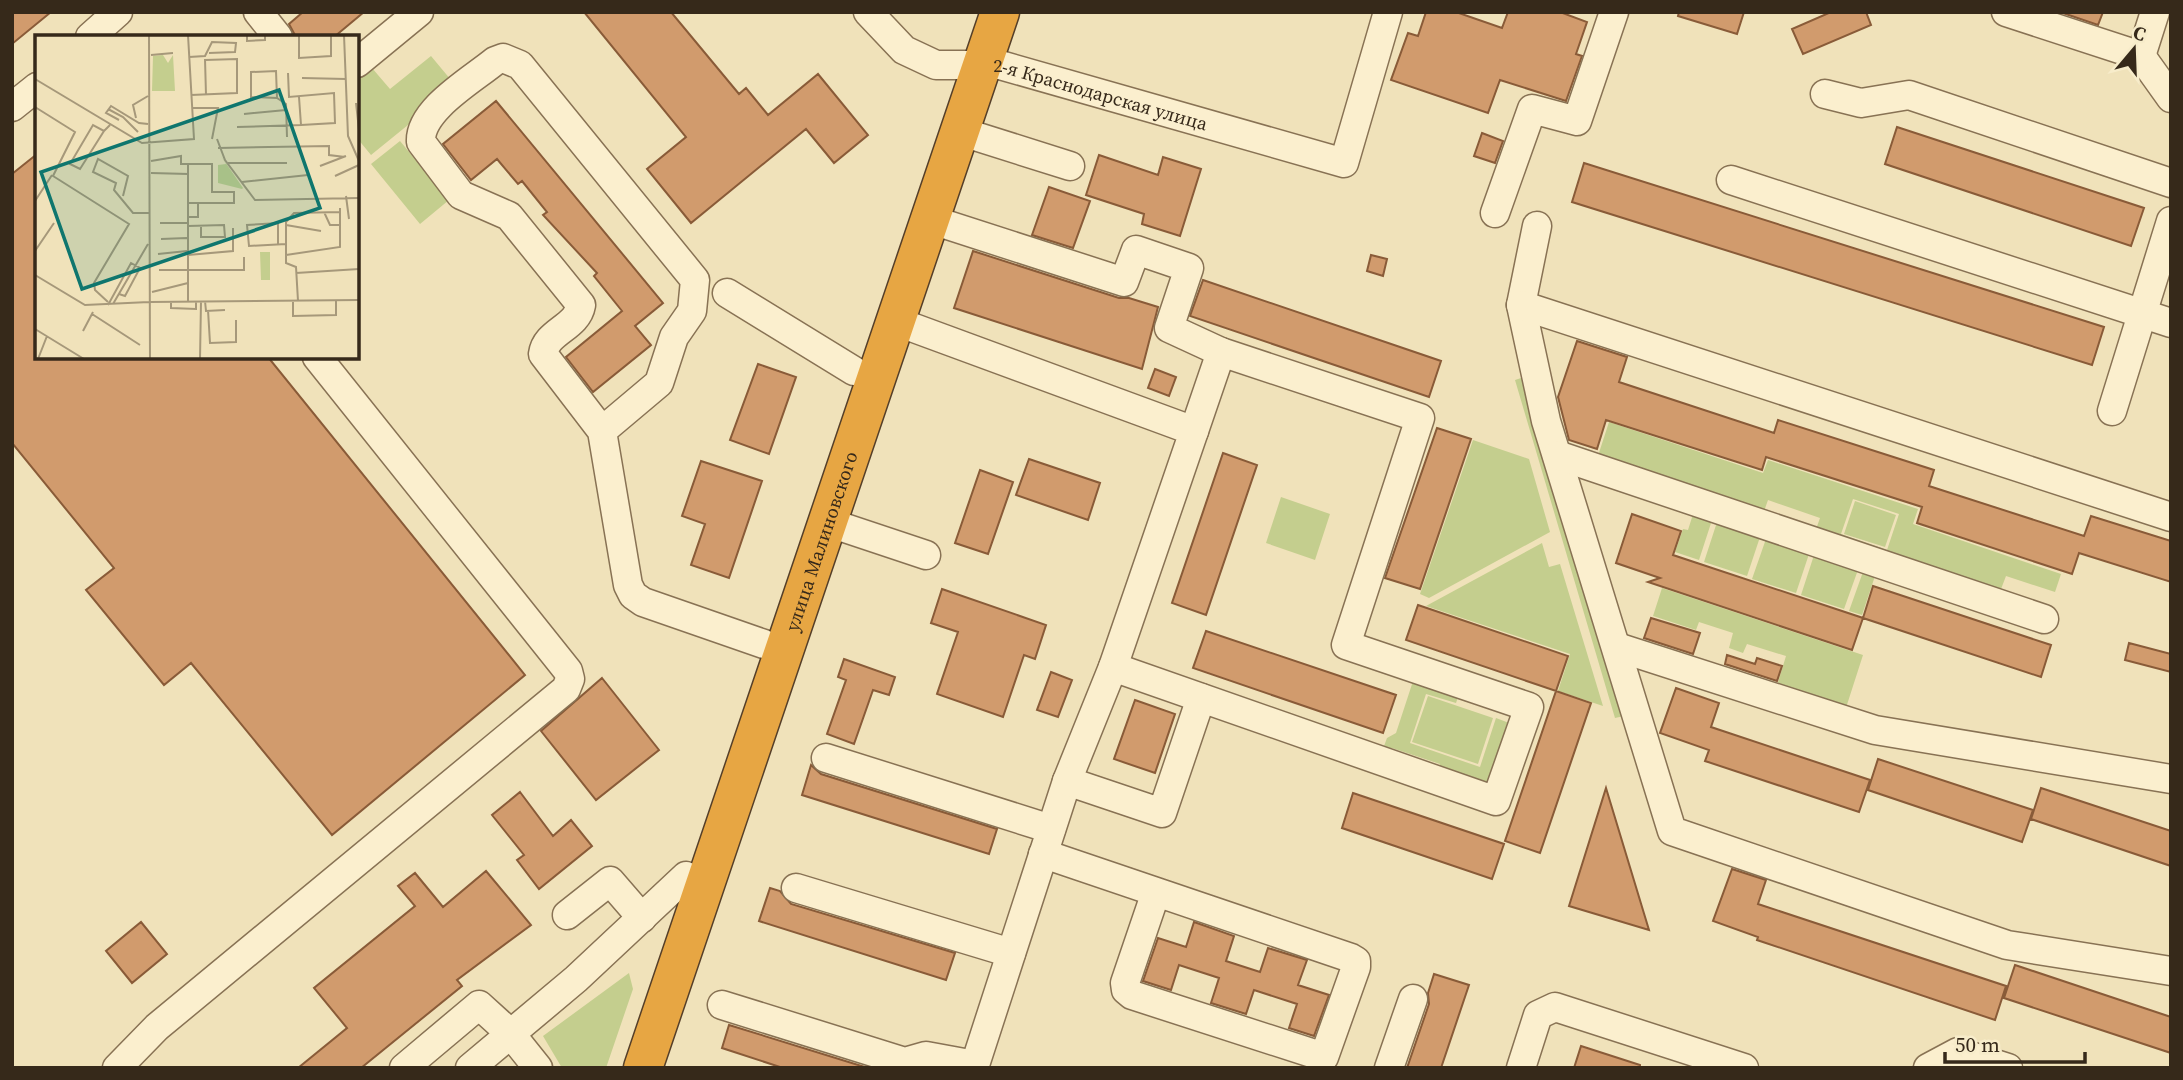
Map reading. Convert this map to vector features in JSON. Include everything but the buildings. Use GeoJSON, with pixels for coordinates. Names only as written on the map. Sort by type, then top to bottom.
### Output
{"type":"FeatureCollection","features":[{"type":"Feature","properties":{"kind":"highway","name":"улица Малиновского"},"geometry":{"type":"LineString","coordinates":[[643,1068],[959,131],[974,12]]}},
{"type":"Feature","properties":{"kind":"highway","name":"улица Малиновского"},"geometry":{"type":"LineString","coordinates":[[621,1068],[855,371],[967,66],[1000,12]]}},
{"type":"Feature","properties":{"kind":"street"},"geometry":{"type":"LineString","coordinates":[[92,35],[118,12]]}},
{"type":"Feature","properties":{"kind":"street"},"geometry":{"type":"LineString","coordinates":[[258,12],[276,35]]}},
{"type":"Feature","properties":{"kind":"street"},"geometry":{"type":"LineString","coordinates":[[359,61],[419,12]]}},
{"type":"Feature","properties":{"kind":"street","name":"2-я Краснодарская улица"},"geometry":{"type":"LineString","coordinates":[[868,12],[904,50],[927,62],[967,66],[1000,65],[1344,163],[1388,12]]}},
{"type":"Feature","properties":{"kind":"street"},"geometry":{"type":"LineString","coordinates":[[1495,213],[1532,109],[1577,121],[1614,12]]}},
{"type":"Feature","properties":{"kind":"street"},"geometry":{"type":"LineString","coordinates":[[2006,12],[2141,56],[2171,98]]}},
{"type":"Feature","properties":{"kind":"street"},"geometry":{"type":"LineString","coordinates":[[2141,56],[2155,12]]}},
{"type":"Feature","properties":{"kind":"street"},"geometry":{"type":"LineString","coordinates":[[603,431],[659,383],[674,337],[692,311],[695,280],[520,65],[503,58],[495,61],[430,114],[420,133],[421,142],[461,195],[509,216],[578,299],[581,306],[576,318],[547,342],[542,354],[603,431],[628,585],[633,595],[643,602],[764,644]]}},
{"type":"Feature","properties":{"kind":"street"},"geometry":{"type":"LineString","coordinates":[[12,107],[35,89]]}},
{"type":"Feature","properties":{"kind":"street"},"geometry":{"type":"LineString","coordinates":[[1825,94],[1861,103],[1909,95],[2171,183]]}},
{"type":"Feature","properties":{"kind":"street"},"geometry":{"type":"LineString","coordinates":[[959,131],[1070,166]]}},
{"type":"Feature","properties":{"kind":"street"},"geometry":{"type":"LineString","coordinates":[[1731,180],[2171,323]]}},
{"type":"Feature","properties":{"kind":"street"},"geometry":{"type":"LineString","coordinates":[[929,219],[1124,282],[1136,250],[1189,268],[1169,328],[1221,352],[1420,418],[1346,645],[1529,707],[1496,801],[1113,667]]}},
{"type":"Feature","properties":{"kind":"street"},"geometry":{"type":"LineString","coordinates":[[2112,411],[2171,221]]}},
{"type":"Feature","properties":{"kind":"street"},"geometry":{"type":"LineString","coordinates":[[1537,226],[1521,305],[1557,455],[1672,831],[2007,944],[2171,971]]}},
{"type":"Feature","properties":{"kind":"street"},"geometry":{"type":"LineString","coordinates":[[727,293],[855,371]]}},
{"type":"Feature","properties":{"kind":"street"},"geometry":{"type":"LineString","coordinates":[[1521,305],[2171,517]]}},
{"type":"Feature","properties":{"kind":"street"},"geometry":{"type":"LineString","coordinates":[[895,321],[1194,431]]}},
{"type":"Feature","properties":{"kind":"street"},"geometry":{"type":"LineString","coordinates":[[722,1005],[905,1062],[926,1056],[975,1066],[1067,781],[1113,667],[1221,352]]}},
{"type":"Feature","properties":{"kind":"street"},"geometry":{"type":"LineString","coordinates":[[117,1068],[157,1027],[566,689],[570,679],[568,671],[319,359]]}},
{"type":"Feature","properties":{"kind":"street"},"geometry":{"type":"LineString","coordinates":[[1557,455],[2044,619]]}},
{"type":"Feature","properties":{"kind":"street"},"geometry":{"type":"LineString","coordinates":[[827,522],[926,555]]}},
{"type":"Feature","properties":{"kind":"street"},"geometry":{"type":"LineString","coordinates":[[1617,647],[1875,730],[2171,779]]}},
{"type":"Feature","properties":{"kind":"street"},"geometry":{"type":"LineString","coordinates":[[1067,781],[1162,813],[1201,698]]}},
{"type":"Feature","properties":{"kind":"street"},"geometry":{"type":"LineString","coordinates":[[826,758],[1047,841],[1156,892],[1356,961],[1324,1057],[1132,995],[1126,990],[1125,984],[1156,892]]}},
{"type":"Feature","properties":{"kind":"street"},"geometry":{"type":"LineString","coordinates":[[470,1068],[576,979],[686,876]]}},
{"type":"Feature","properties":{"kind":"street"},"geometry":{"type":"LineString","coordinates":[[567,915],[610,881],[642,918]]}},
{"type":"Feature","properties":{"kind":"street"},"geometry":{"type":"LineString","coordinates":[[796,888],[1011,953]]}},
{"type":"Feature","properties":{"kind":"street"},"geometry":{"type":"LineString","coordinates":[[1390,1068],[1413,999]]}},
{"type":"Feature","properties":{"kind":"street"},"geometry":{"type":"LineString","coordinates":[[404,1068],[479,1005],[510,1033],[538,1068]]}},
{"type":"Feature","properties":{"kind":"street"},"geometry":{"type":"LineString","coordinates":[[1521,1068],[1538,1014],[1555,1007],[1744,1068]]}},
{"type":"Feature","properties":{"kind":"street"},"geometry":{"type":"LineString","coordinates":[[1928,1068],[1958,1052],[2008,1068]]}},
{"type":"Feature","properties":{"kind":"green space"},"geometry":{"type":"Polygon","coordinates":[[[431,56],[456,86],[371,155],[359,140],[359,79],[372,68],[390,89],[431,56]]]}},
{"type":"Feature","properties":{"kind":"green space"},"geometry":{"type":"Polygon","coordinates":[[[400,141],[449,200],[420,224],[371,164],[400,141]]]}},
{"type":"Feature","properties":{"kind":"green space"},"geometry":{"type":"Polygon","coordinates":[[[1524,377],[1624,716],[1615,718],[1515,380],[1524,377]]]}},
{"type":"Feature","properties":{"kind":"green space"},"geometry":{"type":"Polygon","coordinates":[[[1609,422],[1763,473],[1768,460],[1918,509],[1913,524],[2061,574],[2055,592],[2006,576],[1998,597],[1814,535],[1820,518],[1768,500],[1762,517],[1596,462],[1609,422]],[[1853,499],[1841,534],[1887,550],[1899,514],[1853,499]]]}},
{"type":"Feature","properties":{"kind":"green space"},"geometry":{"type":"Polygon","coordinates":[[[1473,440],[1529,459],[1550,532],[1429,598],[1420,594],[1473,440]]]}},
{"type":"Feature","properties":{"kind":"green space"},"geometry":{"type":"Polygon","coordinates":[[[1281,497],[1330,514],[1315,560],[1266,543],[1281,497]]]}},
{"type":"Feature","properties":{"kind":"green space"},"geometry":{"type":"Polygon","coordinates":[[[1855,501],[1896,515],[1885,547],[1844,534],[1855,501]]]}},
{"type":"Feature","properties":{"kind":"green space"},"geometry":{"type":"Polygon","coordinates":[[[1694,511],[1713,517],[1699,560],[1675,552],[1683,529],[1688,530],[1694,511]]]}},
{"type":"Feature","properties":{"kind":"green space"},"geometry":{"type":"Polygon","coordinates":[[[1718,519],[1761,534],[1747,576],[1704,562],[1718,519]]]}},
{"type":"Feature","properties":{"kind":"green space"},"geometry":{"type":"Polygon","coordinates":[[[1767,536],[1810,551],[1796,593],[1752,579],[1767,536]]]}},
{"type":"Feature","properties":{"kind":"green space"},"geometry":{"type":"Polygon","coordinates":[[[1542,543],[1549,567],[1560,564],[1603,706],[1558,691],[1570,654],[1426,606],[1542,543]]]}},
{"type":"Feature","properties":{"kind":"green space"},"geometry":{"type":"Polygon","coordinates":[[[1815,552],[1859,567],[1844,609],[1801,595],[1815,552]]]}},
{"type":"Feature","properties":{"kind":"green space"},"geometry":{"type":"Polygon","coordinates":[[[1864,569],[1876,573],[1862,615],[1849,611],[1864,569]]]}},
{"type":"Feature","properties":{"kind":"green space"},"geometry":{"type":"Polygon","coordinates":[[[1662,588],[1863,655],[1844,714],[1775,692],[1786,656],[1747,644],[1743,653],[1729,648],[1733,633],[1699,622],[1696,630],[1653,616],[1662,588]]]}},
{"type":"Feature","properties":{"kind":"green space"},"geometry":{"type":"Polygon","coordinates":[[[1415,675],[1460,691],[1456,703],[1426,694],[1410,743],[1480,767],[1496,718],[1517,726],[1493,795],[1436,776],[1440,764],[1392,748],[1388,759],[1380,757],[1387,738],[1396,733],[1415,675]]]}},
{"type":"Feature","properties":{"kind":"green space"},"geometry":{"type":"Polygon","coordinates":[[[1428,696],[1493,718],[1478,764],[1412,742],[1428,696]]]}},
{"type":"Feature","properties":{"kind":"green space"},"geometry":{"type":"Polygon","coordinates":[[[629,973],[633,989],[606,1068],[562,1068],[543,1036],[629,973]]]}}]}
